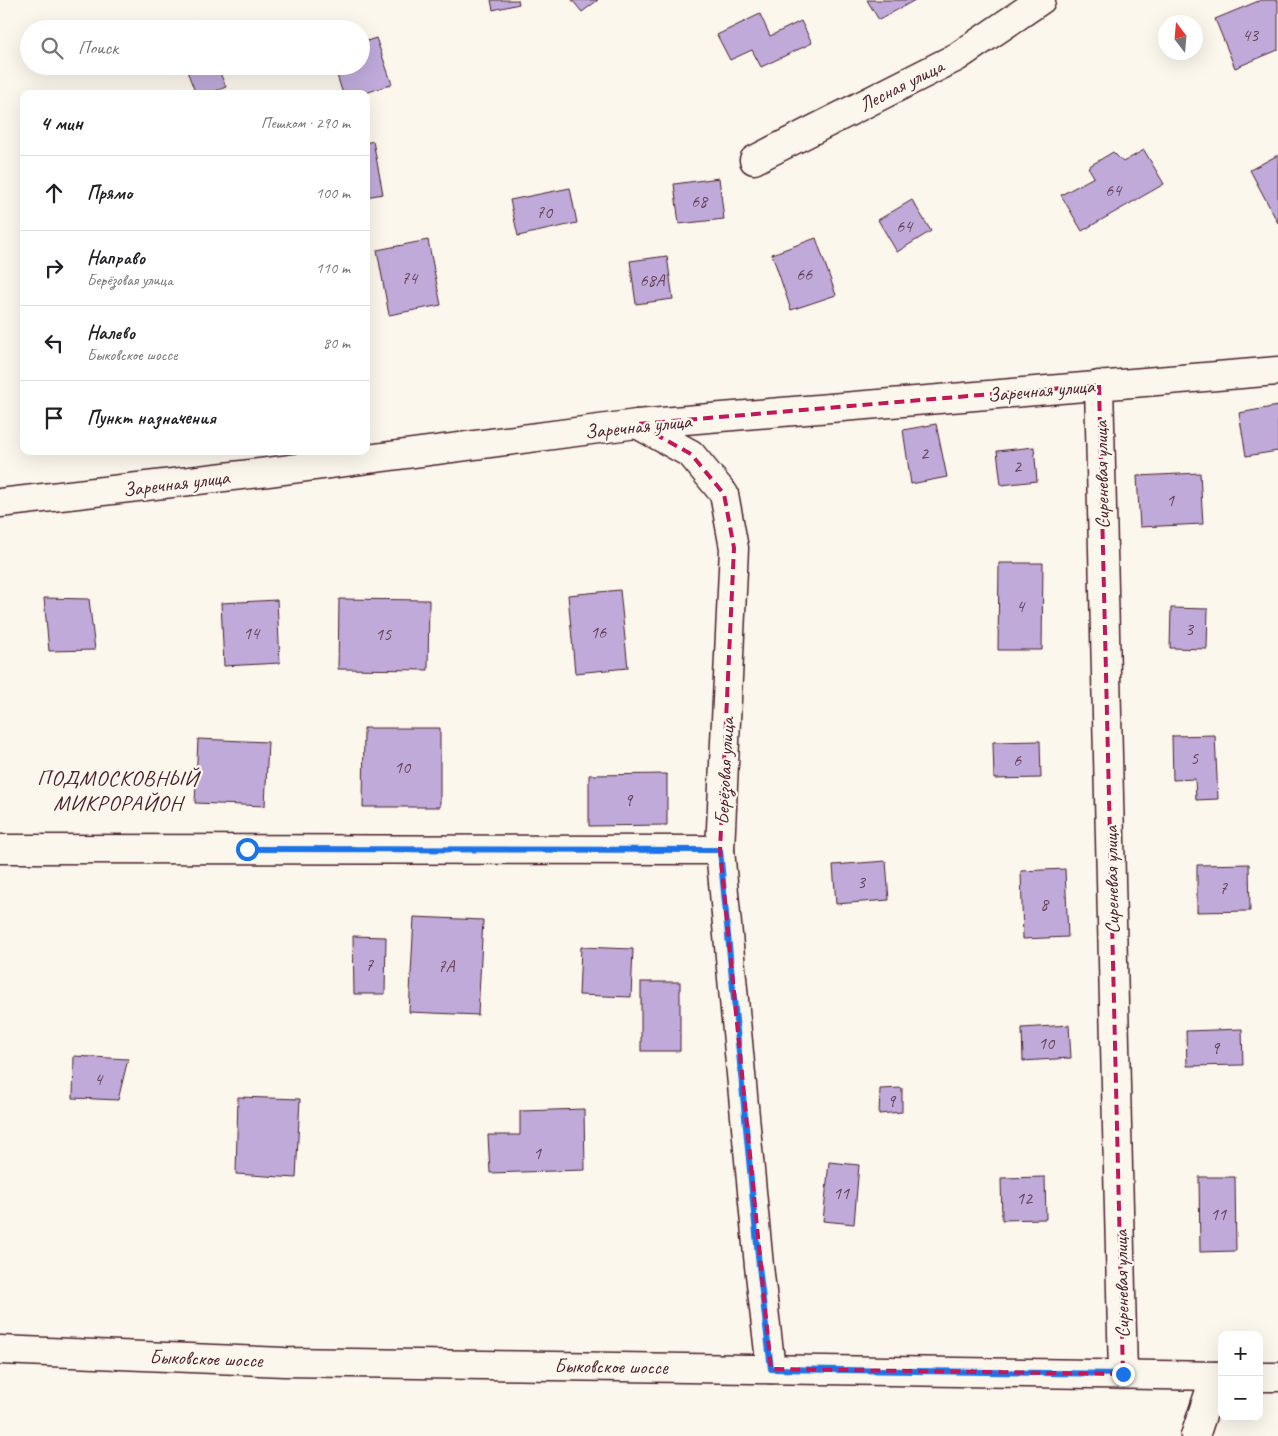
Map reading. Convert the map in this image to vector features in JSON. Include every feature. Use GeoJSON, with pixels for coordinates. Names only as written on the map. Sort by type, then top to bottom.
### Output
{"type":"FeatureCollection","features":[{"type":"Feature","properties":{"kind":"street","name":"Лесная улица"},"geometry":{"type":"LineString","coordinates":[[754,160],[957,57],[1041,0]]}},
{"type":"Feature","properties":{"kind":"street","name":"Заречная улица"},"geometry":{"type":"LineString","coordinates":[[0,503],[268,472],[637,424],[1278,371]]}},
{"type":"Feature","properties":{"kind":"street","name":"Сиреневая улица"},"geometry":{"type":"LineString","coordinates":[[1099,385],[1123,1374]]}},
{"type":"Feature","properties":{"kind":"street","name":"Берёзовая улица"},"geometry":{"type":"LineString","coordinates":[[637,424],[691,454],[724,494],[734,548],[720,850],[759,1266],[771,1369]]}},
{"type":"Feature","properties":{"kind":"street"},"geometry":{"type":"LineString","coordinates":[[0,849],[720,850]]}},
{"type":"Feature","properties":{"kind":"street","name":"Быковское шоссе"},"geometry":{"type":"LineString","coordinates":[[0,1350],[284,1362],[1218,1376]]}},
{"type":"Feature","properties":{"kind":"street"},"geometry":{"type":"LineString","coordinates":[[1195,1436],[1218,1376]]}},
{"type":"Feature","properties":{"kind":"street"},"geometry":{"type":"LineString","coordinates":[[1263,1377],[1278,1377]]}},
{"type":"Feature","properties":{"kind":"highlighted area"},"geometry":{"type":"Polygon","coordinates":[[[1099,385],[1123,1374],[771,1369],[720,850],[734,548],[724,494],[691,454],[637,424],[1099,385]]]}},
{"type":"Feature","properties":{"kind":"building"},"geometry":{"type":"Polygon","coordinates":[[[491,0],[518,0],[519,4],[493,10],[491,0]]]}},
{"type":"Feature","properties":{"kind":"building"},"geometry":{"type":"Polygon","coordinates":[[[572,0],[598,0],[582,12],[572,0]]]}},
{"type":"Feature","properties":{"kind":"building"},"geometry":{"type":"Polygon","coordinates":[[[867,0],[915,0],[879,20],[867,0]]]}},
{"type":"Feature","properties":{"kind":"building"},"geometry":{"type":"Polygon","coordinates":[[[1261,0],[1278,0],[1278,50],[1235,68],[1215,19],[1261,0]]]}},
{"type":"Feature","properties":{"kind":"building"},"geometry":{"type":"Polygon","coordinates":[[[760,14],[770,36],[801,21],[812,43],[761,67],[752,50],[730,60],[717,35],[760,14]]]}},
{"type":"Feature","properties":{"kind":"building"},"geometry":{"type":"Polygon","coordinates":[[[376,38],[392,84],[370,92],[370,90],[342,90],[337,75],[370,75],[370,40],[376,38]]]}},
{"type":"Feature","properties":{"kind":"building"},"geometry":{"type":"Polygon","coordinates":[[[189,75],[221,75],[226,87],[218,90],[194,90],[189,75]]]}},
{"type":"Feature","properties":{"kind":"building"},"geometry":{"type":"Polygon","coordinates":[[[373,141],[383,194],[370,196],[370,142],[373,141]]]}},
{"type":"Feature","properties":{"kind":"building"},"geometry":{"type":"Polygon","coordinates":[[[1144,150],[1164,184],[1082,231],[1061,195],[1094,177],[1088,167],[1113,152],[1123,162],[1144,150]]]}},
{"type":"Feature","properties":{"kind":"building"},"geometry":{"type":"Polygon","coordinates":[[[1278,155],[1278,223],[1250,170],[1278,155]]]}},
{"type":"Feature","properties":{"kind":"building"},"geometry":{"type":"Polygon","coordinates":[[[719,178],[724,219],[679,224],[674,184],[719,178]]]}},
{"type":"Feature","properties":{"kind":"building"},"geometry":{"type":"Polygon","coordinates":[[[570,188],[577,223],[518,236],[510,200],[570,188]]]}},
{"type":"Feature","properties":{"kind":"building"},"geometry":{"type":"Polygon","coordinates":[[[912,200],[931,231],[897,252],[878,220],[912,200]]]}},
{"type":"Feature","properties":{"kind":"building"},"geometry":{"type":"Polygon","coordinates":[[[816,238],[836,295],[791,310],[772,254],[816,238]]]}},
{"type":"Feature","properties":{"kind":"building"},"geometry":{"type":"Polygon","coordinates":[[[428,240],[441,305],[389,315],[377,250],[428,240]]]}},
{"type":"Feature","properties":{"kind":"building"},"geometry":{"type":"Polygon","coordinates":[[[667,256],[673,299],[636,304],[630,261],[667,256]]]}},
{"type":"Feature","properties":{"kind":"building"},"geometry":{"type":"Polygon","coordinates":[[[1278,406],[1278,451],[1246,456],[1239,413],[1278,406]]]}},
{"type":"Feature","properties":{"kind":"building"},"geometry":{"type":"Polygon","coordinates":[[[936,424],[947,477],[911,484],[903,430],[936,424]]]}},
{"type":"Feature","properties":{"kind":"building"},"geometry":{"type":"Polygon","coordinates":[[[1034,447],[1037,481],[1001,485],[997,451],[1034,447]]]}},
{"type":"Feature","properties":{"kind":"building"},"geometry":{"type":"Polygon","coordinates":[[[1200,473],[1203,524],[1140,527],[1137,476],[1200,473]]]}},
{"type":"Feature","properties":{"kind":"building"},"geometry":{"type":"Polygon","coordinates":[[[999,563],[1043,563],[1042,650],[998,650],[999,563]]]}},
{"type":"Feature","properties":{"kind":"building"},"geometry":{"type":"Polygon","coordinates":[[[620,590],[628,668],[575,673],[568,595],[620,590]]]}},
{"type":"Feature","properties":{"kind":"building"},"geometry":{"type":"Polygon","coordinates":[[[44,598],[89,599],[95,650],[49,651],[44,598]]]}},
{"type":"Feature","properties":{"kind":"building"},"geometry":{"type":"Polygon","coordinates":[[[339,599],[429,600],[428,670],[338,669],[339,599]]]}},
{"type":"Feature","properties":{"kind":"building"},"geometry":{"type":"Polygon","coordinates":[[[277,600],[280,663],[224,666],[221,603],[277,600]]]}},
{"type":"Feature","properties":{"kind":"building"},"geometry":{"type":"Polygon","coordinates":[[[1171,608],[1208,609],[1207,649],[1170,648],[1171,608]]]}},
{"type":"Feature","properties":{"kind":"building"},"geometry":{"type":"Polygon","coordinates":[[[364,728],[440,728],[440,807],[363,807],[364,728]]]}},
{"type":"Feature","properties":{"kind":"building"},"geometry":{"type":"Polygon","coordinates":[[[1215,735],[1218,799],[1196,800],[1195,779],[1173,780],[1172,736],[1215,735]]]}},
{"type":"Feature","properties":{"kind":"building"},"geometry":{"type":"Polygon","coordinates":[[[198,739],[268,742],[265,806],[195,803],[198,739]]]}},
{"type":"Feature","properties":{"kind":"building"},"geometry":{"type":"Polygon","coordinates":[[[1040,741],[1041,778],[994,779],[993,742],[1040,741]]]}},
{"type":"Feature","properties":{"kind":"building"},"geometry":{"type":"Polygon","coordinates":[[[667,774],[667,825],[589,826],[589,775],[667,774]]]}},
{"type":"Feature","properties":{"kind":"building"},"geometry":{"type":"Polygon","coordinates":[[[886,861],[889,900],[836,904],[833,865],[886,861]]]}},
{"type":"Feature","properties":{"kind":"building"},"geometry":{"type":"Polygon","coordinates":[[[1249,864],[1250,911],[1197,912],[1197,865],[1249,864]]]}},
{"type":"Feature","properties":{"kind":"building"},"geometry":{"type":"Polygon","coordinates":[[[1065,869],[1068,937],[1023,939],[1021,871],[1065,869]]]}},
{"type":"Feature","properties":{"kind":"building"},"geometry":{"type":"Polygon","coordinates":[[[414,917],[483,920],[478,1015],[409,1012],[414,917]]]}},
{"type":"Feature","properties":{"kind":"building"},"geometry":{"type":"Polygon","coordinates":[[[353,936],[386,937],[385,994],[354,994],[353,936]]]}},
{"type":"Feature","properties":{"kind":"building"},"geometry":{"type":"Polygon","coordinates":[[[581,947],[633,949],[631,997],[579,995],[581,947]]]}},
{"type":"Feature","properties":{"kind":"building"},"geometry":{"type":"Polygon","coordinates":[[[641,982],[680,982],[680,1051],[641,1051],[641,982]]]}},
{"type":"Feature","properties":{"kind":"building"},"geometry":{"type":"Polygon","coordinates":[[[1069,1025],[1071,1058],[1023,1061],[1022,1028],[1069,1025]]]}},
{"type":"Feature","properties":{"kind":"building"},"geometry":{"type":"Polygon","coordinates":[[[1242,1029],[1243,1065],[1187,1066],[1186,1031],[1242,1029]]]}},
{"type":"Feature","properties":{"kind":"building"},"geometry":{"type":"Polygon","coordinates":[[[74,1056],[128,1059],[118,1100],[73,1098],[74,1056]]]}},
{"type":"Feature","properties":{"kind":"building"},"geometry":{"type":"Polygon","coordinates":[[[902,1088],[902,1112],[879,1114],[880,1089],[902,1088]]]}},
{"type":"Feature","properties":{"kind":"building"},"geometry":{"type":"Polygon","coordinates":[[[238,1097],[300,1099],[296,1178],[236,1174],[238,1097]]]}},
{"type":"Feature","properties":{"kind":"building"},"geometry":{"type":"Polygon","coordinates":[[[584,1109],[585,1170],[490,1173],[488,1135],[520,1135],[520,1111],[584,1109]]]}},
{"type":"Feature","properties":{"kind":"building"},"geometry":{"type":"Polygon","coordinates":[[[829,1162],[859,1165],[854,1224],[823,1221],[829,1162]]]}},
{"type":"Feature","properties":{"kind":"building"},"geometry":{"type":"Polygon","coordinates":[[[1045,1177],[1046,1219],[1002,1220],[1001,1178],[1045,1177]]]}},
{"type":"Feature","properties":{"kind":"building"},"geometry":{"type":"Polygon","coordinates":[[[1199,1177],[1235,1177],[1236,1251],[1200,1252],[1199,1177]]]}},
{"type":"Feature","properties":{"kind":"district","name":"ПОДМОСКОВНЫЙ МИКРОРАЙОН"},"geometry":{"type":"Point","coordinates":[118,790]}},
{"type":"Feature","properties":{"kind":"route"},"geometry":{"type":"LineString","coordinates":[[247,849],[720,850],[759,1266],[771,1369],[1123,1374]]}}]}
